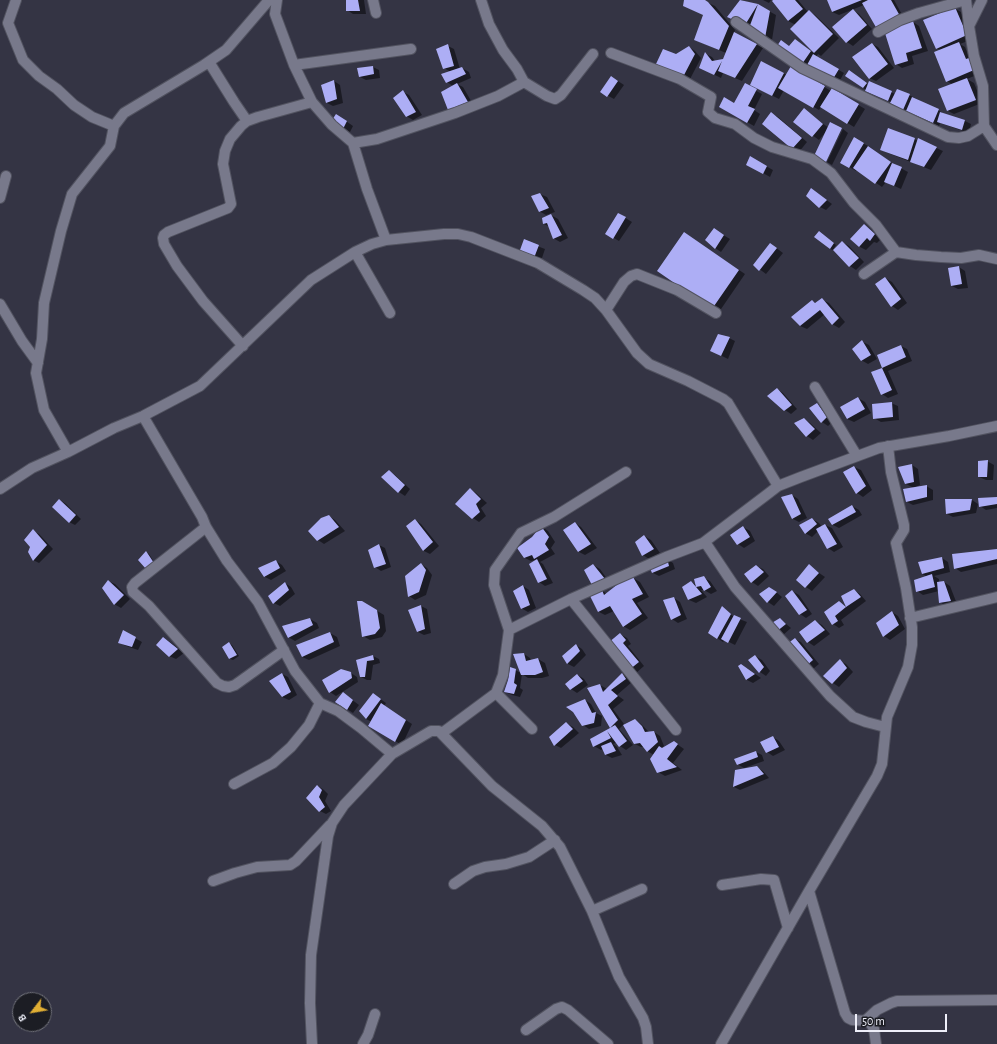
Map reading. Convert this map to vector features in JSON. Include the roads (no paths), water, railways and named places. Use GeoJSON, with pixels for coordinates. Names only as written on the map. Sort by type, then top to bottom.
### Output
{"type":"FeatureCollection","features":[{"type":"Feature","properties":{"kind":"street"},"geometry":{"type":"LineString","coordinates":[[16,0],[8,23],[23,60],[39,76],[57,89],[74,105],[92,117],[114,126]]}},
{"type":"Feature","properties":{"kind":"street"},"geometry":{"type":"LineString","coordinates":[[68,452],[44,410],[36,373],[42,339],[44,303],[60,231],[72,194],[110,146],[114,126],[124,113],[209,62],[226,50],[268,0]]}},
{"type":"Feature","properties":{"kind":"street"},"geometry":{"type":"LineString","coordinates":[[277,0],[276,14],[294,65],[312,102],[332,125],[353,143],[367,189],[386,240]]}},
{"type":"Feature","properties":{"kind":"street"},"geometry":{"type":"LineString","coordinates":[[373,0],[376,13]]}},
{"type":"Feature","properties":{"kind":"street"},"geometry":{"type":"LineString","coordinates":[[481,0],[489,24],[503,50],[517,69],[524,82],[554,99],[561,95],[593,54]]}},
{"type":"Feature","properties":{"kind":"street"},"geometry":{"type":"LineString","coordinates":[[878,32],[900,20],[918,13],[966,0],[974,56],[983,86],[984,126],[997,145]]}},
{"type":"Feature","properties":{"kind":"street"},"geometry":{"type":"LineString","coordinates":[[969,26],[982,0]]}},
{"type":"Feature","properties":{"kind":"street"},"geometry":{"type":"LineString","coordinates":[[736,22],[802,68],[948,137],[959,138],[968,136],[984,126]]}},
{"type":"Feature","properties":{"kind":"street"},"geometry":{"type":"LineString","coordinates":[[294,65],[411,49]]}},
{"type":"Feature","properties":{"kind":"street"},"geometry":{"type":"LineString","coordinates":[[611,53],[680,80],[711,97],[708,112],[715,118],[735,124],[754,138],[772,147],[812,159],[831,173],[854,203],[876,225],[896,252]]}},
{"type":"Feature","properties":{"kind":"street"},"geometry":{"type":"LineString","coordinates":[[209,62],[247,121]]}},
{"type":"Feature","properties":{"kind":"street"},"geometry":{"type":"LineString","coordinates":[[353,143],[377,138],[455,113],[498,96],[524,82]]}},
{"type":"Feature","properties":{"kind":"street"},"geometry":{"type":"LineString","coordinates":[[242,346],[198,295],[177,266],[164,244],[163,238],[168,232],[228,208],[231,204],[232,200],[225,177],[225,151],[230,139],[247,121],[312,102]]}},
{"type":"Feature","properties":{"kind":"street"},"geometry":{"type":"LineString","coordinates":[[0,198],[6,176]]}},
{"type":"Feature","properties":{"kind":"street"},"geometry":{"type":"LineString","coordinates":[[0,489],[32,468],[68,452],[114,428],[143,416],[200,386],[311,280],[355,252],[372,244],[386,240],[444,234],[458,234],[471,237],[538,263],[595,298],[606,310],[637,353],[648,364],[688,381],[728,403],[778,486]]}},
{"type":"Feature","properties":{"kind":"street"},"geometry":{"type":"LineString","coordinates":[[355,252],[390,314]]}},
{"type":"Feature","properties":{"kind":"street"},"geometry":{"type":"LineString","coordinates":[[864,274],[896,252],[961,258],[979,255],[997,259]]}},
{"type":"Feature","properties":{"kind":"street"},"geometry":{"type":"LineString","coordinates":[[606,310],[624,282],[631,276],[637,274],[677,290],[716,313]]}},
{"type":"Feature","properties":{"kind":"street"},"geometry":{"type":"LineString","coordinates":[[0,304],[22,341],[38,364]]}},
{"type":"Feature","properties":{"kind":"street"},"geometry":{"type":"LineString","coordinates":[[815,387],[857,456]]}},
{"type":"Feature","properties":{"kind":"street"},"geometry":{"type":"LineString","coordinates":[[143,416],[202,517],[206,528],[227,561],[258,602],[295,671],[320,703],[338,711],[362,728],[392,754]]}},
{"type":"Feature","properties":{"kind":"street"},"geometry":{"type":"LineString","coordinates":[[509,630],[571,599],[666,557],[703,543],[778,486],[801,476],[888,446],[997,426]]}},
{"type":"Feature","properties":{"kind":"street"},"geometry":{"type":"LineString","coordinates":[[721,1044],[808,891],[877,776],[882,764],[887,717],[909,662],[912,645],[906,588],[896,543],[904,530],[904,524],[891,472],[888,446]]}},
{"type":"Feature","properties":{"kind":"street"},"geometry":{"type":"LineString","coordinates":[[442,734],[496,693],[503,675],[509,630],[494,585],[495,570],[521,533],[554,518],[626,472]]}},
{"type":"Feature","properties":{"kind":"street"},"geometry":{"type":"LineString","coordinates":[[206,528],[135,583],[132,586],[133,592],[149,606],[217,683],[223,686],[229,687],[235,685],[284,650]]}},
{"type":"Feature","properties":{"kind":"street"},"geometry":{"type":"LineString","coordinates":[[703,543],[708,546],[735,587],[830,696],[853,716],[866,722],[885,727]]}},
{"type":"Feature","properties":{"kind":"street"},"geometry":{"type":"LineString","coordinates":[[910,618],[997,597]]}},
{"type":"Feature","properties":{"kind":"street"},"geometry":{"type":"LineString","coordinates":[[571,599],[676,730]]}},
{"type":"Feature","properties":{"kind":"street"},"geometry":{"type":"LineString","coordinates":[[496,693],[532,729]]}},
{"type":"Feature","properties":{"kind":"street"},"geometry":{"type":"LineString","coordinates":[[234,784],[273,762],[291,748],[309,725],[320,703]]}},
{"type":"Feature","properties":{"kind":"street"},"geometry":{"type":"LineString","coordinates":[[213,881],[257,867],[290,865],[296,861],[332,823],[344,806],[392,754],[431,731],[438,731],[492,786],[542,826],[555,840],[567,860],[592,911],[619,976],[644,1018],[648,1044]]}},
{"type":"Feature","properties":{"kind":"street"},"geometry":{"type":"LineString","coordinates":[[312,1044],[310,955],[328,836],[332,823]]}},
{"type":"Feature","properties":{"kind":"street"},"geometry":{"type":"LineString","coordinates":[[454,884],[473,871],[485,867],[506,864],[529,857],[555,840]]}},
{"type":"Feature","properties":{"kind":"street"},"geometry":{"type":"LineString","coordinates":[[722,885],[760,879],[774,880],[788,928]]}},
{"type":"Feature","properties":{"kind":"street"},"geometry":{"type":"LineString","coordinates":[[592,911],[642,889]]}},
{"type":"Feature","properties":{"kind":"street"},"geometry":{"type":"LineString","coordinates":[[808,891],[845,1013],[848,1018],[852,1020],[866,1020],[872,1024],[876,1044]]}},
{"type":"Feature","properties":{"kind":"street"},"geometry":{"type":"LineString","coordinates":[[866,1020],[877,1010],[891,1002],[897,1001],[997,1000]]}},
{"type":"Feature","properties":{"kind":"street"},"geometry":{"type":"LineString","coordinates":[[526,1030],[556,1009],[562,1008],[568,1010],[608,1044]]}},
{"type":"Feature","properties":{"kind":"street"},"geometry":{"type":"LineString","coordinates":[[363,1044],[368,1035],[375,1014]]}}]}
